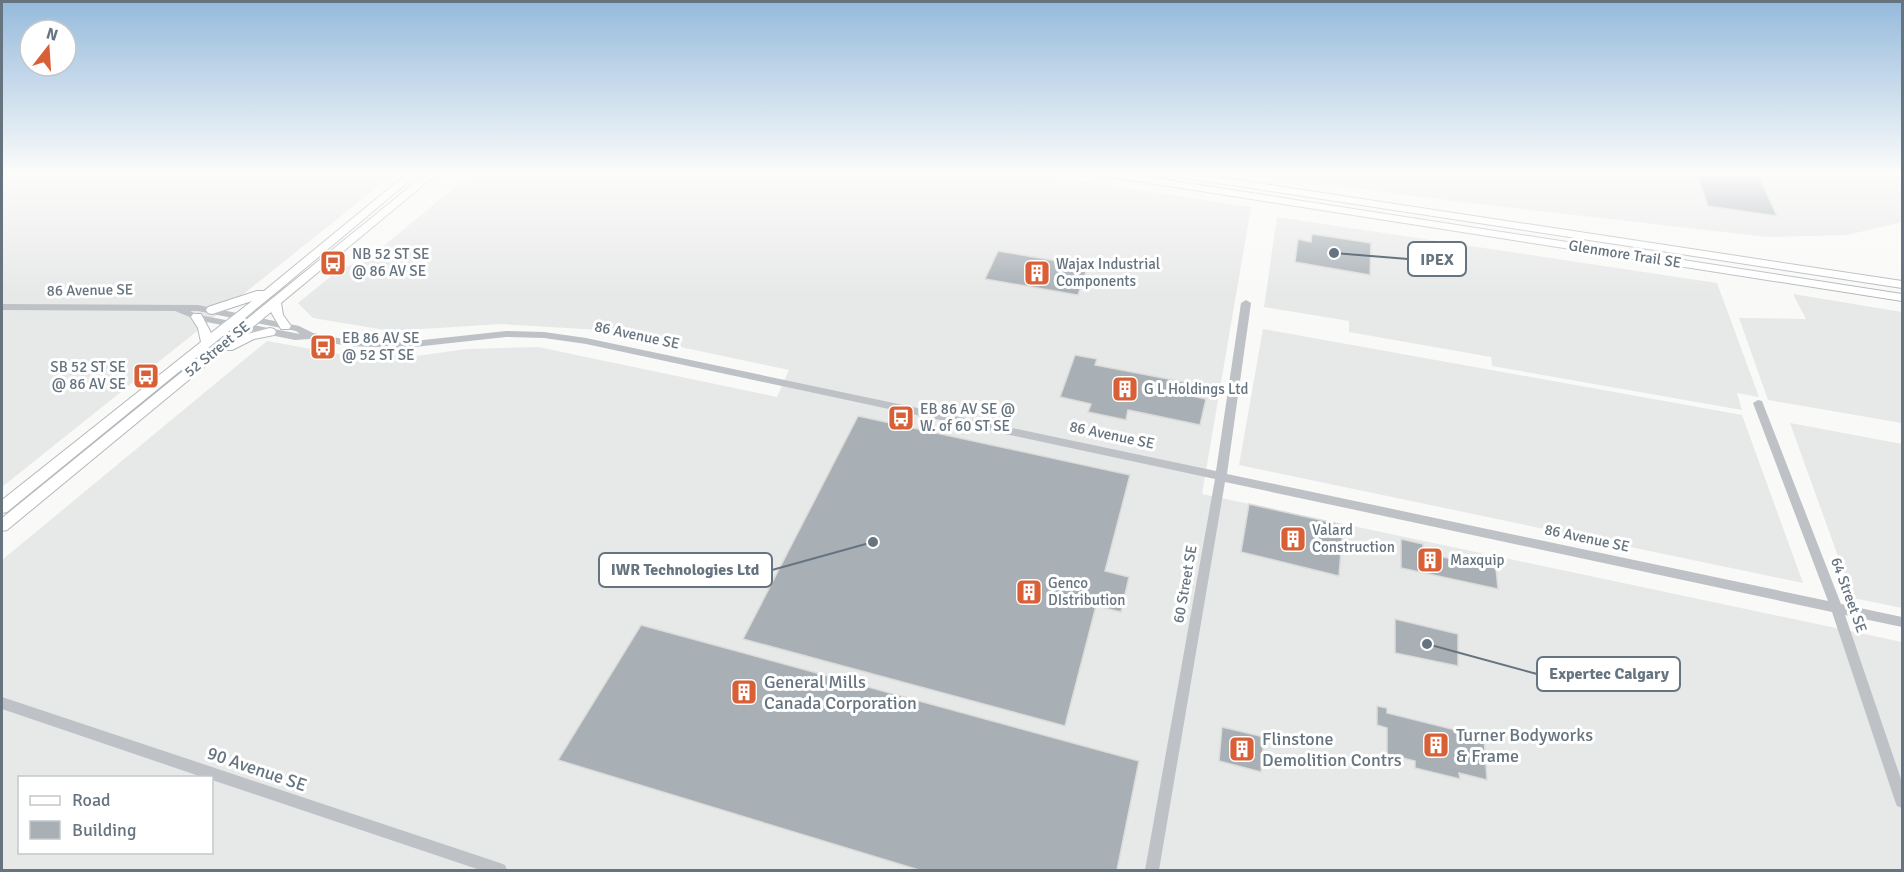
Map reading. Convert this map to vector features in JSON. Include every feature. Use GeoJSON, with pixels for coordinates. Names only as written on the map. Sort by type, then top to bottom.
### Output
{"type":"FeatureCollection","features":[{"type":"Feature","properties":{"kind":"main road","name":"52 Street SE"},"geometry":{"type":"LineString","coordinates":[[2,526],[207,357],[274,289],[366,213]]}},
{"type":"Feature","properties":{"kind":"main road","name":"52 Street SE"},"geometry":{"type":"LineString","coordinates":[[2,508],[207,342],[275,302],[384,213]]}},
{"type":"Feature","properties":{"kind":"main road","name":"Glenmore Trail SE"},"geometry":{"type":"LineString","coordinates":[[1358,213],[1902,298]]}},
{"type":"Feature","properties":{"kind":"main road","name":"Glenmore Trail SE"},"geometry":{"type":"LineString","coordinates":[[1430,213],[1902,285]]}},
{"type":"Feature","properties":{"kind":"main road"},"geometry":{"type":"LineString","coordinates":[[1613,241],[1902,277]]}},
{"type":"Feature","properties":{"kind":"main road"},"geometry":{"type":"LineString","coordinates":[[212,310],[274,289]]}},
{"type":"Feature","properties":{"kind":"main road"},"geometry":{"type":"LineString","coordinates":[[275,302],[276,312],[285,326]]}},
{"type":"Feature","properties":{"kind":"main road"},"geometry":{"type":"LineString","coordinates":[[197,317],[204,328],[207,342]]}},
{"type":"Feature","properties":{"kind":"main road"},"geometry":{"type":"LineString","coordinates":[[207,357],[251,336],[270,332]]}},
{"type":"Feature","properties":{"kind":"street","name":"60 Street SE"},"geometry":{"type":"LineString","coordinates":[[1152,870],[1221,475],[1246,303]]}},
{"type":"Feature","properties":{"kind":"street","name":"86 Avenue SE"},"geometry":{"type":"LineString","coordinates":[[2,307],[198,308],[212,310],[270,332],[295,337],[310,336],[375,345],[506,334],[544,335],[586,341],[1902,622]]}},
{"type":"Feature","properties":{"kind":"street","name":"86 Avenue SE"},"geometry":{"type":"LineString","coordinates":[[178,309],[197,317],[285,326],[299,329],[310,336]]}},
{"type":"Feature","properties":{"kind":"street","name":"64 Street SE"},"geometry":{"type":"LineString","coordinates":[[1758,403],[1837,609],[1902,801]]}},
{"type":"Feature","properties":{"kind":"street","name":"90 Avenue SE"},"geometry":{"type":"LineString","coordinates":[[2,703],[500,870]]}},
{"type":"Feature","properties":{"kind":"shaded area"},"geometry":{"type":"Polygon","coordinates":[[[2,213],[345,213],[2,487],[2,213]]]}},
{"type":"Feature","properties":{"kind":"shaded area"},"geometry":{"type":"Polygon","coordinates":[[[424,213],[1250,213],[1202,494],[1902,642],[1902,870],[2,870],[2,560],[267,341],[350,356],[416,356],[467,349],[538,347],[777,397],[789,370],[601,330],[501,324],[391,331],[313,318],[298,303],[340,269],[369,258],[424,213]]]}},
{"type":"Feature","properties":{"kind":"shaded area"},"geometry":{"type":"Polygon","coordinates":[[[1555,213],[1902,213],[1902,222],[1847,235],[1768,237],[1555,213]]]}},
{"type":"Feature","properties":{"kind":"shaded area"},"geometry":{"type":"Polygon","coordinates":[[[1277,217],[1717,283],[1759,397],[1737,393],[1742,410],[1492,366],[1491,357],[1349,332],[1349,321],[1264,307],[1277,217]]]}},
{"type":"Feature","properties":{"kind":"shaded area"},"geometry":{"type":"Polygon","coordinates":[[[1793,294],[1902,312],[1902,423],[1768,400],[1739,318],[1806,319],[1793,294]]]}},
{"type":"Feature","properties":{"kind":"shaded area"},"geometry":{"type":"Polygon","coordinates":[[[1263,329],[1742,415],[1803,583],[1239,465],[1263,329]]]}},
{"type":"Feature","properties":{"kind":"shaded area"},"geometry":{"type":"Polygon","coordinates":[[[1790,423],[1902,444],[1902,608],[1853,598],[1790,423]]]}},
{"type":"Feature","properties":{"kind":"building"},"geometry":{"type":"Polygon","coordinates":[[[1754,213],[1775,213],[1777,216],[1754,213]]]}},
{"type":"Feature","properties":{"kind":"building"},"geometry":{"type":"Polygon","coordinates":[[[1312,234],[1371,243],[1370,275],[1295,262],[1298,239],[1311,242],[1312,234]]]}},
{"type":"Feature","properties":{"kind":"building","name":"Wajax Industrial Components"},"geometry":{"type":"Polygon","coordinates":[[[998,251],[1088,266],[1078,295],[985,279],[998,251]]]}},
{"type":"Feature","properties":{"kind":"building","name":"G L Holdings Ltd"},"geometry":{"type":"Polygon","coordinates":[[[1075,355],[1097,359],[1095,365],[1189,383],[1187,395],[1206,399],[1200,425],[1128,410],[1126,420],[1088,412],[1091,404],[1060,397],[1075,355]]]}},
{"type":"Feature","properties":{"kind":"building"},"geometry":{"type":"Polygon","coordinates":[[[858,416],[1130,475],[1105,571],[1129,577],[1121,612],[1096,606],[1065,726],[743,639],[858,416]]]}},
{"type":"Feature","properties":{"kind":"building","name":"Valard Construction"},"geometry":{"type":"Polygon","coordinates":[[[1249,504],[1343,525],[1339,576],[1241,552],[1249,504]]]}},
{"type":"Feature","properties":{"kind":"building","name":"Maxquip"},"geometry":{"type":"Polygon","coordinates":[[[1401,539],[1423,544],[1423,553],[1496,568],[1498,589],[1401,568],[1401,539]]]}},
{"type":"Feature","properties":{"kind":"building"},"geometry":{"type":"Polygon","coordinates":[[[1395,619],[1458,634],[1458,666],[1395,653],[1395,619]]]}},
{"type":"Feature","properties":{"kind":"building","name":"General Mills Canada Corporation"},"geometry":{"type":"Polygon","coordinates":[[[641,625],[1139,761],[1117,870],[919,870],[558,760],[641,625]]]}},
{"type":"Feature","properties":{"kind":"building","name":"Turner Bodyworks & Frame"},"geometry":{"type":"Polygon","coordinates":[[[1377,706],[1387,708],[1387,713],[1484,737],[1487,780],[1459,773],[1460,779],[1415,768],[1415,761],[1387,754],[1387,728],[1377,725],[1377,706]]]}},
{"type":"Feature","properties":{"kind":"building","name":"Flinstone Demolition Contrs"},"geometry":{"type":"Polygon","coordinates":[[[1222,727],[1264,737],[1261,772],[1219,761],[1222,727]]]}},
{"type":"Feature","properties":{"kind":"place","name":"IPEX"},"geometry":{"type":"Point","coordinates":[1334,253]}},
{"type":"Feature","properties":{"kind":"place","name":"NB 52 ST SE @ 86 AV SE"},"geometry":{"type":"Point","coordinates":[333,263]}},
{"type":"Feature","properties":{"kind":"place","name":"Wajax Industrial Components"},"geometry":{"type":"Point","coordinates":[1037,273]}},
{"type":"Feature","properties":{"kind":"place","name":"EB 86 AV SE @ 52 ST SE"},"geometry":{"type":"Point","coordinates":[323,347]}},
{"type":"Feature","properties":{"kind":"place","name":"SB 52 ST SE @ 86 AV SE"},"geometry":{"type":"Point","coordinates":[146,376]}},
{"type":"Feature","properties":{"kind":"place","name":"G L Holdings Ltd"},"geometry":{"type":"Point","coordinates":[1125,389]}},
{"type":"Feature","properties":{"kind":"place","name":"EB 86 AV SE @ W. of 60 ST SE"},"geometry":{"type":"Point","coordinates":[901,418]}},
{"type":"Feature","properties":{"kind":"place","name":"Valard Construction"},"geometry":{"type":"Point","coordinates":[1293,539]}},
{"type":"Feature","properties":{"kind":"place","name":"IWR Technologies Ltd"},"geometry":{"type":"Point","coordinates":[873,542]}},
{"type":"Feature","properties":{"kind":"place","name":"Maxquip"},"geometry":{"type":"Point","coordinates":[1430,560]}},
{"type":"Feature","properties":{"kind":"place","name":"Genco DIstribution"},"geometry":{"type":"Point","coordinates":[1029,592]}},
{"type":"Feature","properties":{"kind":"place","name":"Expertec Calgary"},"geometry":{"type":"Point","coordinates":[1427,644]}},
{"type":"Feature","properties":{"kind":"place","name":"General Mills Canada Corporation"},"geometry":{"type":"Point","coordinates":[744,692]}},
{"type":"Feature","properties":{"kind":"place","name":"Turner Bodyworks & Frame"},"geometry":{"type":"Point","coordinates":[1436,745]}},
{"type":"Feature","properties":{"kind":"place","name":"Flinstone Demolition Contrs"},"geometry":{"type":"Point","coordinates":[1242,749]}}]}
